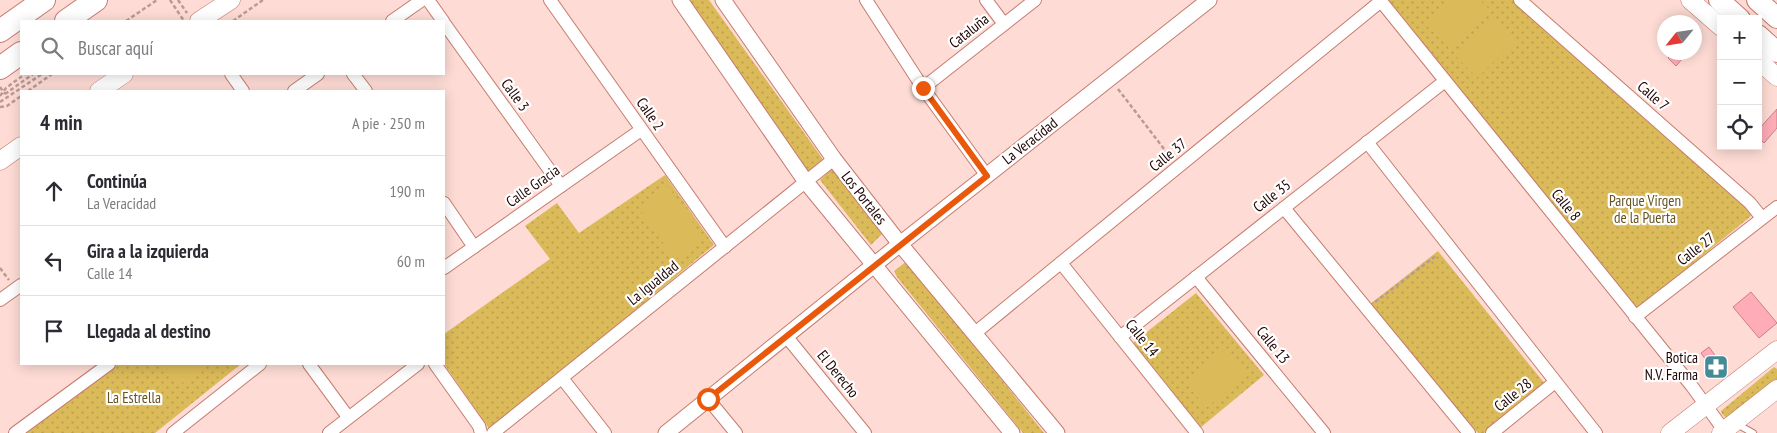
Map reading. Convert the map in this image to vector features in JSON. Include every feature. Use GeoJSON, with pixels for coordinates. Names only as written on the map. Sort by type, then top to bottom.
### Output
{"type":"FeatureCollection","features":[{"type":"Feature","properties":{"kind":"highway"},"geometry":{"type":"LineString","coordinates":[[0,31],[44,0]]}},
{"type":"Feature","properties":{"kind":"highway"},"geometry":{"type":"LineString","coordinates":[[67,20],[96,0]]}},
{"type":"Feature","properties":{"kind":"main road"},"geometry":{"type":"LineString","coordinates":[[194,18],[231,0]]}},
{"type":"Feature","properties":{"kind":"main road"},"geometry":{"type":"LineString","coordinates":[[1690,0],[1717,24]]}},
{"type":"Feature","properties":{"kind":"main road"},"geometry":{"type":"LineString","coordinates":[[1719,0],[1736,15]]}},
{"type":"Feature","properties":{"kind":"main road"},"geometry":{"type":"LineString","coordinates":[[1757,0],[1777,18]]}},
{"type":"Feature","properties":{"kind":"main road"},"geometry":{"type":"LineString","coordinates":[[1762,39],[1777,52]]}},
{"type":"Feature","properties":{"kind":"main road"},"geometry":{"type":"LineString","coordinates":[[1762,64],[1777,77]]}},
{"type":"Feature","properties":{"kind":"main road"},"geometry":{"type":"LineString","coordinates":[[100,90],[123,75]]}},
{"type":"Feature","properties":{"kind":"main road"},"geometry":{"type":"LineString","coordinates":[[0,161],[20,147]]}},
{"type":"Feature","properties":{"kind":"main road"},"geometry":{"type":"LineString","coordinates":[[1670,433],[1776,353]]}},
{"type":"Feature","properties":{"kind":"main road"},"geometry":{"type":"LineString","coordinates":[[1726,430],[1777,389]]}},
{"type":"Feature","properties":{"kind":"street"},"geometry":{"type":"LineString","coordinates":[[393,20],[422,0]]}},
{"type":"Feature","properties":{"kind":"street","name":"Calle 3"},"geometry":{"type":"LineString","coordinates":[[428,0],[442,20]]}},
{"type":"Feature","properties":{"kind":"street","name":"Calle 2"},"geometry":{"type":"LineString","coordinates":[[550,0],[725,247]]}},
{"type":"Feature","properties":{"kind":"street"},"geometry":{"type":"LineString","coordinates":[[680,0],[806,182],[1012,433]]}},
{"type":"Feature","properties":{"kind":"street","name":"Los Portales"},"geometry":{"type":"LineString","coordinates":[[723,0],[834,160],[900,244],[1056,433]]}},
{"type":"Feature","properties":{"kind":"street"},"geometry":{"type":"LineString","coordinates":[[866,0],[923,88],[987,176]]}},
{"type":"Feature","properties":{"kind":"street"},"geometry":{"type":"LineString","coordinates":[[986,0],[1004,24]]}},
{"type":"Feature","properties":{"kind":"street","name":"Cataluña"},"geometry":{"type":"LineString","coordinates":[[923,88],[1035,0]]}},
{"type":"Feature","properties":{"kind":"street","name":"La Veracidad"},"geometry":{"type":"LineString","coordinates":[[666,433],[900,244],[1209,0]]}},
{"type":"Feature","properties":{"kind":"street","name":"Calle 7"},"geometry":{"type":"LineString","coordinates":[[1520,0],[1750,203],[1762,218]]}},
{"type":"Feature","properties":{"kind":"street","name":"Calle 8"},"geometry":{"type":"LineString","coordinates":[[1380,1],[1726,430]]}},
{"type":"Feature","properties":{"kind":"street","name":"Calle 37"},"geometry":{"type":"LineString","coordinates":[[975,333],[1380,1]]}},
{"type":"Feature","properties":{"kind":"street","name":"Calle 3"},"geometry":{"type":"LineString","coordinates":[[445,25],[561,186]]}},
{"type":"Feature","properties":{"kind":"street"},"geometry":{"type":"LineString","coordinates":[[232,75],[242,90]]}},
{"type":"Feature","properties":{"kind":"street"},"geometry":{"type":"LineString","coordinates":[[295,90],[317,75]]}},
{"type":"Feature","properties":{"kind":"street"},"geometry":{"type":"LineString","coordinates":[[354,75],[365,90]]}},
{"type":"Feature","properties":{"kind":"street","name":"Calle 35"},"geometry":{"type":"LineString","coordinates":[[1120,337],[1445,81]]}},
{"type":"Feature","properties":{"kind":"street","name":"Calle Gracia"},"geometry":{"type":"LineString","coordinates":[[445,267],[641,130]]}},
{"type":"Feature","properties":{"kind":"street"},"geometry":{"type":"LineString","coordinates":[[1367,142],[1596,433]]}},
{"type":"Feature","properties":{"kind":"street","name":"La Igualdad"},"geometry":{"type":"LineString","coordinates":[[493,433],[834,160]]}},
{"type":"Feature","properties":{"kind":"street"},"geometry":{"type":"LineString","coordinates":[[445,204],[474,246]]}},
{"type":"Feature","properties":{"kind":"street","name":"Calle 27"},"geometry":{"type":"LineString","coordinates":[[1635,317],[1777,207]]}},
{"type":"Feature","properties":{"kind":"street"},"geometry":{"type":"LineString","coordinates":[[1284,208],[1469,433]]}},
{"type":"Feature","properties":{"kind":"street","name":"Calle 14"},"geometry":{"type":"LineString","coordinates":[[1061,263],[1197,433]]}},
{"type":"Feature","properties":{"kind":"street","name":"Calle 13"},"geometry":{"type":"LineString","coordinates":[[1196,277],[1324,433]]}},
{"type":"Feature","properties":{"kind":"street"},"geometry":{"type":"LineString","coordinates":[[0,300],[20,286]]}},
{"type":"Feature","properties":{"kind":"street","name":"El Derecho"},"geometry":{"type":"LineString","coordinates":[[786,336],[865,433]]}},
{"type":"Feature","properties":{"kind":"street"},"geometry":{"type":"LineString","coordinates":[[14,433],[108,365]]}},
{"type":"Feature","properties":{"kind":"street"},"geometry":{"type":"LineString","coordinates":[[173,433],[259,365]]}},
{"type":"Feature","properties":{"kind":"street"},"geometry":{"type":"LineString","coordinates":[[310,365],[348,417]]}},
{"type":"Feature","properties":{"kind":"street"},"geometry":{"type":"LineString","coordinates":[[329,433],[417,365]]}},
{"type":"Feature","properties":{"kind":"street"},"geometry":{"type":"LineString","coordinates":[[436,365],[479,426],[481,433]]}},
{"type":"Feature","properties":{"kind":"street"},"geometry":{"type":"LineString","coordinates":[[562,378],[605,433]]}},
{"type":"Feature","properties":{"kind":"street","name":"Calle 28"},"geometry":{"type":"LineString","coordinates":[[1492,433],[1555,382]]}},
{"type":"Feature","properties":{"kind":"street"},"geometry":{"type":"LineString","coordinates":[[708,399],[736,433]]}},
{"type":"Feature","properties":{"kind":"lane"},"geometry":{"type":"LineString","coordinates":[[1726,430],[1753,433]]}},
{"type":"Feature","properties":{"kind":"path"},"geometry":{"type":"LineString","coordinates":[[127,20],[156,0]]}},
{"type":"Feature","properties":{"kind":"path"},"geometry":{"type":"LineString","coordinates":[[170,0],[183,20]]}},
{"type":"Feature","properties":{"kind":"path"},"geometry":{"type":"LineString","coordinates":[[178,0],[194,18]]}},
{"type":"Feature","properties":{"kind":"path"},"geometry":{"type":"LineString","coordinates":[[234,20],[263,0]]}},
{"type":"Feature","properties":{"kind":"path"},"geometry":{"type":"LineString","coordinates":[[0,96],[6,88],[11,65]]}},
{"type":"Feature","properties":{"kind":"path"},"geometry":{"type":"LineString","coordinates":[[0,87],[5,94],[31,75]]}},
{"type":"Feature","properties":{"kind":"path"},"geometry":{"type":"LineString","coordinates":[[0,102],[40,75]]}},
{"type":"Feature","properties":{"kind":"path"},"geometry":{"type":"LineString","coordinates":[[29,90],[51,75]]}},
{"type":"Feature","properties":{"kind":"path"},"geometry":{"type":"LineString","coordinates":[[1110,78],[1179,167]]}},
{"type":"Feature","properties":{"kind":"path"},"geometry":{"type":"LineString","coordinates":[[0,107],[7,106],[20,97]]}},
{"type":"Feature","properties":{"kind":"path"},"geometry":{"type":"LineString","coordinates":[[1372,304],[1437,254]]}},
{"type":"Feature","properties":{"kind":"green space"},"geometry":{"type":"Polygon","coordinates":[[[688,0],[709,0],[822,158],[822,163],[813,172],[808,171],[688,0]]]}},
{"type":"Feature","properties":{"kind":"green space","name":"Parque Virgen de la Puerta"},"geometry":{"type":"Polygon","coordinates":[[[1387,0],[1513,0],[1747,206],[1751,216],[1636,310],[1387,0]]]}},
{"type":"Feature","properties":{"kind":"green space"},"geometry":{"type":"Polygon","coordinates":[[[1453,0],[1480,0],[1490,10],[1450,49],[1427,26],[1453,0]]]}},
{"type":"Feature","properties":{"kind":"green space"},"geometry":{"type":"Polygon","coordinates":[[[1493,16],[1516,41],[1477,78],[1454,54],[1493,16]]]}},
{"type":"Feature","properties":{"kind":"green space"},"geometry":{"type":"Polygon","coordinates":[[[833,168],[883,233],[871,245],[820,180],[833,168]]]}},
{"type":"Feature","properties":{"kind":"green space"},"geometry":{"type":"Polygon","coordinates":[[[665,175],[714,245],[490,430],[445,365],[445,333],[550,259],[525,226],[557,203],[579,233],[665,175]]]}},
{"type":"Feature","properties":{"kind":"green space"},"geometry":{"type":"Polygon","coordinates":[[[668,186],[704,239],[675,260],[638,207],[668,186]]]}},
{"type":"Feature","properties":{"kind":"green space"},"geometry":{"type":"Polygon","coordinates":[[[1438,251],[1545,384],[1484,433],[1478,433],[1369,305],[1438,251]]]}},
{"type":"Feature","properties":{"kind":"green space"},"geometry":{"type":"Polygon","coordinates":[[[907,261],[1044,433],[1023,433],[897,277],[894,271],[907,261]]]}},
{"type":"Feature","properties":{"kind":"green space"},"geometry":{"type":"Polygon","coordinates":[[[1196,293],[1264,375],[1200,428],[1133,343],[1196,293]]]}},
{"type":"Feature","properties":{"kind":"green space"},"geometry":{"type":"Polygon","coordinates":[[[1227,348],[1248,374],[1206,408],[1185,382],[1227,348]]]}},
{"type":"Feature","properties":{"kind":"green space","name":"La Estrella"},"geometry":{"type":"Polygon","coordinates":[[[117,365],[240,365],[155,433],[21,433],[117,365]]]}},
{"type":"Feature","properties":{"kind":"green space"},"geometry":{"type":"Polygon","coordinates":[[[165,365],[207,365],[179,385],[165,365]]]}},
{"type":"Feature","properties":{"kind":"green space"},"geometry":{"type":"Polygon","coordinates":[[[1774,367],[1777,369],[1777,382],[1726,418],[1722,414],[1721,411],[1774,367]]]}},
{"type":"Feature","properties":{"kind":"building"},"geometry":{"type":"Polygon","coordinates":[[[1670,60],[1681,60],[1676,66],[1670,60]]]}},
{"type":"Feature","properties":{"kind":"building"},"geometry":{"type":"Polygon","coordinates":[[[1777,109],[1777,128],[1764,143],[1762,141],[1762,126],[1777,109]]]}},
{"type":"Feature","properties":{"kind":"building"},"geometry":{"type":"Polygon","coordinates":[[[1751,292],[1777,323],[1759,338],[1733,307],[1751,292]]]}},
{"type":"Feature","properties":{"kind":"building"},"geometry":{"type":"Polygon","coordinates":[[[1709,347],[1722,365],[1714,371],[1701,353],[1709,347]]]}},
{"type":"Feature","properties":{"kind":"place","name":"Botica N.V. Farma"},"geometry":{"type":"Point","coordinates":[1716,367]}},
{"type":"Feature","properties":{"kind":"route"},"geometry":{"type":"LineString","coordinates":[[708,399],[987,176],[923,88]]}}]}
